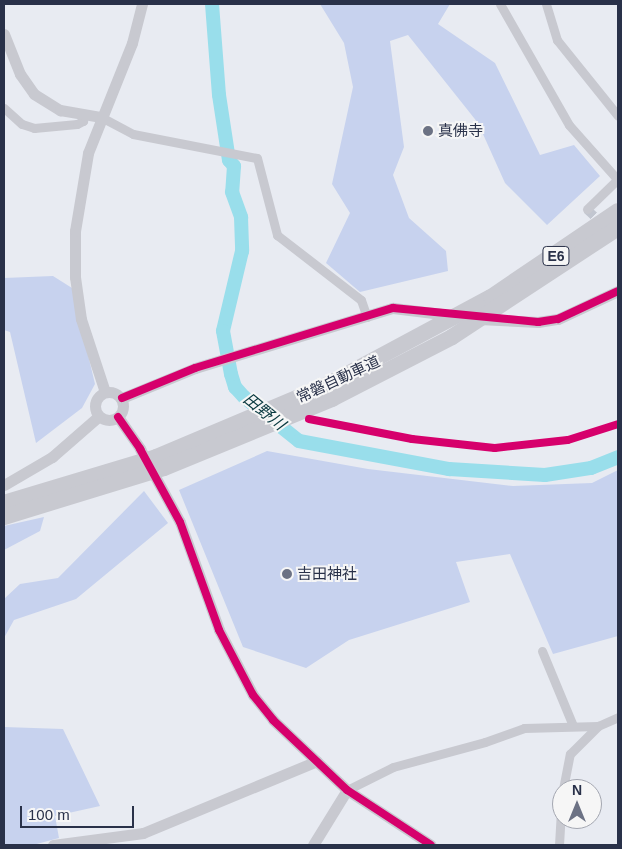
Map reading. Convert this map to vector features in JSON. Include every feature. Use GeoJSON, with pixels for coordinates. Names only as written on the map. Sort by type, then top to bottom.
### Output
{"type":"FeatureCollection","features":[{"type":"Feature","properties":{"kind":"highway","name":"常磐自動車道"},"geometry":{"type":"LineString","coordinates":[[7,509],[93,492],[237,440],[340,395],[452,337],[618,211]]}},
{"type":"Feature","properties":{"kind":"highway","name":"常磐自動車道"},"geometry":{"type":"LineString","coordinates":[[495,303],[618,228]]}},
{"type":"Feature","properties":{"kind":"street"},"geometry":{"type":"LineString","coordinates":[[105,392],[81,319],[75,278],[75,231],[80,188],[101,117],[129,51],[142,4]]}},
{"type":"Feature","properties":{"kind":"street"},"geometry":{"type":"LineString","coordinates":[[500,4],[569,125],[618,179],[587,209]]}},
{"type":"Feature","properties":{"kind":"street"},"geometry":{"type":"LineString","coordinates":[[546,4],[557,40],[618,116]]}},
{"type":"Feature","properties":{"kind":"street"},"geometry":{"type":"LineString","coordinates":[[4,34],[20,74],[34,94],[60,110],[101,117],[133,134],[227,150],[257,158],[276,235],[361,300],[367,316]]}},
{"type":"Feature","properties":{"kind":"street"},"geometry":{"type":"LineString","coordinates":[[4,108],[22,124],[34,128],[77,124],[82,121],[83,114]]}},
{"type":"Feature","properties":{"kind":"street"},"geometry":{"type":"LineString","coordinates":[[122,398],[248,351],[393,308],[538,322],[558,319],[618,291]]}},
{"type":"Feature","properties":{"kind":"street"},"geometry":{"type":"LineString","coordinates":[[105,392],[113,392],[122,398],[124,406],[118,417],[110,420],[99,416],[95,404],[98,396],[105,392]]}},
{"type":"Feature","properties":{"kind":"street"},"geometry":{"type":"LineString","coordinates":[[4,486],[52,457],[99,416]]}},
{"type":"Feature","properties":{"kind":"street"},"geometry":{"type":"LineString","coordinates":[[118,417],[140,450],[180,522],[219,630],[253,695],[273,720],[346,790],[430,845]]}},
{"type":"Feature","properties":{"kind":"street"},"geometry":{"type":"LineString","coordinates":[[542,651],[573,726]]}},
{"type":"Feature","properties":{"kind":"street"},"geometry":{"type":"LineString","coordinates":[[565,779],[570,754],[598,726],[618,717]]}},
{"type":"Feature","properties":{"kind":"street"},"geometry":{"type":"LineString","coordinates":[[313,845],[346,790],[393,767],[486,742],[524,728],[598,726]]}},
{"type":"Feature","properties":{"kind":"street"},"geometry":{"type":"LineString","coordinates":[[52,845],[152,830],[317,761]]}},
{"type":"Feature","properties":{"kind":"street"},"geometry":{"type":"LineString","coordinates":[[559,845],[560,829]]}},
{"type":"Feature","properties":{"kind":"shaded area"},"geometry":{"type":"Polygon","coordinates":[[[320,4],[450,4],[438,24],[495,63],[540,155],[574,145],[600,176],[547,225],[505,183],[478,123],[408,35],[390,41],[404,147],[393,175],[409,218],[446,251],[448,271],[360,292],[326,263],[350,213],[332,184],[353,87],[344,43],[320,4]]]}},
{"type":"Feature","properties":{"kind":"shaded area"},"geometry":{"type":"Polygon","coordinates":[[[53,276],[72,288],[95,384],[82,408],[36,443],[10,332],[4,330],[4,278],[53,276]]]}},
{"type":"Feature","properties":{"kind":"shaded area"},"geometry":{"type":"Polygon","coordinates":[[[267,451],[368,469],[513,486],[592,483],[618,470],[618,636],[553,654],[510,554],[456,562],[470,602],[349,640],[306,668],[243,647],[179,490],[267,451]]]}},
{"type":"Feature","properties":{"kind":"shaded area"},"geometry":{"type":"Polygon","coordinates":[[[144,491],[168,523],[76,599],[14,620],[4,638],[4,599],[20,584],[58,578],[144,491]]]}},
{"type":"Feature","properties":{"kind":"shaded area"},"geometry":{"type":"Polygon","coordinates":[[[44,517],[40,531],[4,550],[4,526],[44,517]]]}},
{"type":"Feature","properties":{"kind":"shaded area"},"geometry":{"type":"Polygon","coordinates":[[[4,727],[63,729],[100,806],[55,816],[59,838],[33,845],[4,845],[4,727]]]}},
{"type":"Feature","properties":{"kind":"waterway","name":"田野川"},"geometry":{"type":"LineString","coordinates":[[212,4],[219,95],[229,160],[234,166],[232,192],[241,217],[242,251],[223,331],[235,387],[244,397],[299,441],[449,469],[545,475],[591,468],[618,457]]}},
{"type":"Feature","properties":{"kind":"tunnel"},"geometry":{"type":"LineString","coordinates":[[587,209],[603,224]]}},
{"type":"Feature","properties":{"kind":"cycle path"},"geometry":{"type":"LineString","coordinates":[[122,398],[195,368],[393,308],[538,322],[558,319],[618,291]]}},
{"type":"Feature","properties":{"kind":"cycle path"},"geometry":{"type":"LineString","coordinates":[[118,417],[140,449],[180,522],[219,630],[253,695],[273,720],[347,790],[431,845]]}},
{"type":"Feature","properties":{"kind":"cycle path"},"geometry":{"type":"LineString","coordinates":[[309,419],[412,439],[495,448],[568,440],[618,424]]}},
{"type":"Feature","properties":{"kind":"place","name":"真佛寺"},"geometry":{"type":"Point","coordinates":[428,131]}},
{"type":"Feature","properties":{"kind":"place","name":"吉田神社"},"geometry":{"type":"Point","coordinates":[287,574]}}]}
